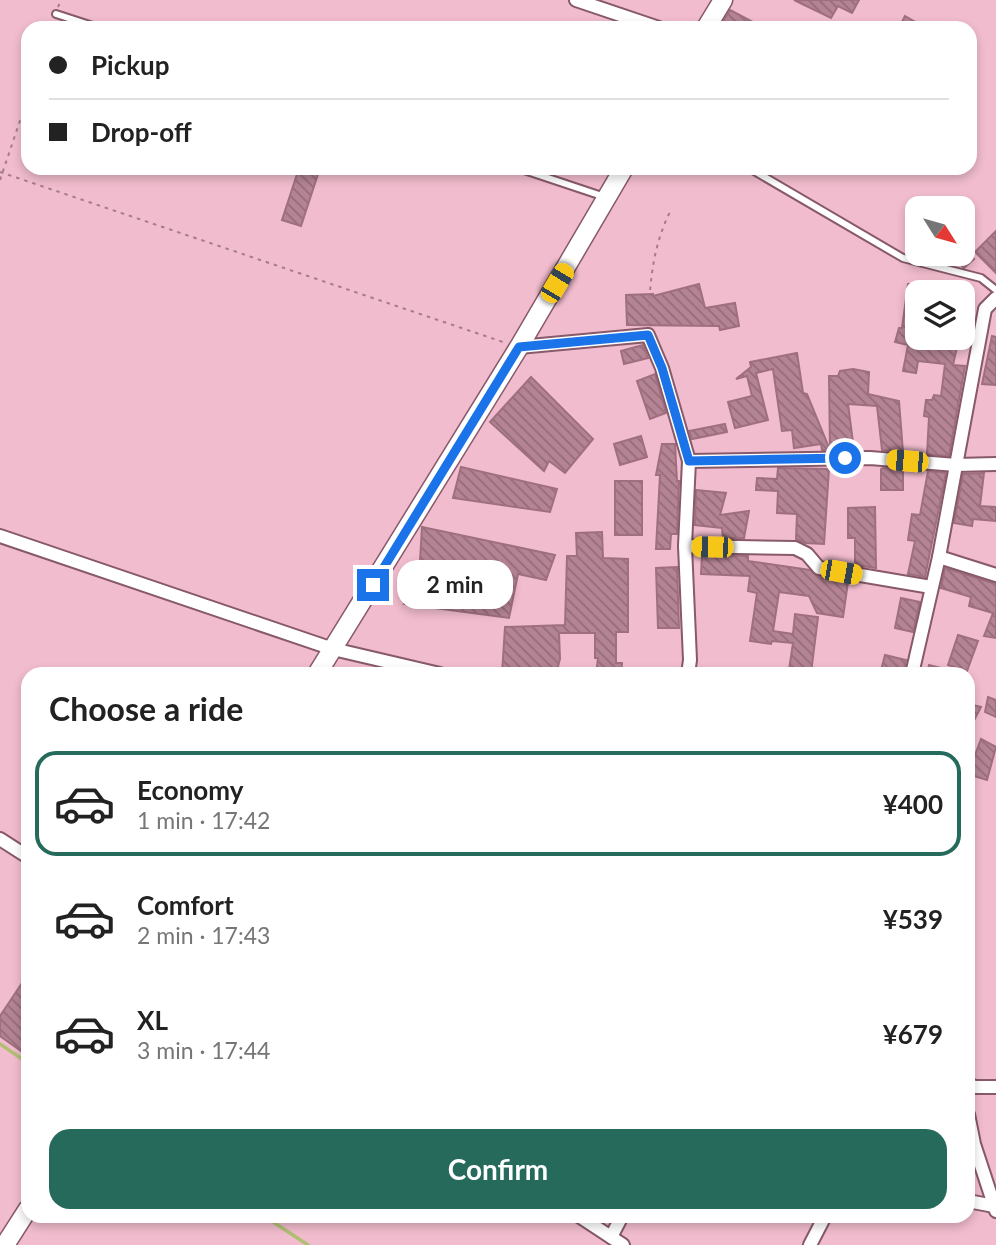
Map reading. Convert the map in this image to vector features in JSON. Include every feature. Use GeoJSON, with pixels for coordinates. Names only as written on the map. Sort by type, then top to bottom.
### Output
{"type":"FeatureCollection","features":[{"type":"Feature","properties":{"kind":"street"},"geometry":{"type":"LineString","coordinates":[[576,0],[597,3],[642,21]]}},
{"type":"Feature","properties":{"kind":"street"},"geometry":{"type":"LineString","coordinates":[[710,21],[723,0]]}},
{"type":"Feature","properties":{"kind":"street"},"geometry":{"type":"LineString","coordinates":[[321,667],[519,347],[620,175]]}},
{"type":"Feature","properties":{"kind":"street"},"geometry":{"type":"LineString","coordinates":[[914,667],[939,557],[985,309],[996,298]]}},
{"type":"Feature","properties":{"kind":"street"},"geometry":{"type":"LineString","coordinates":[[519,347],[648,335],[662,368],[689,461],[685,547],[689,667]]}},
{"type":"Feature","properties":{"kind":"street"},"geometry":{"type":"LineString","coordinates":[[689,461],[870,458],[956,465],[996,464]]}},
{"type":"Feature","properties":{"kind":"street"},"geometry":{"type":"LineString","coordinates":[[0,536],[333,649],[410,667]]}},
{"type":"Feature","properties":{"kind":"street"},"geometry":{"type":"LineString","coordinates":[[685,547],[796,548],[807,554],[819,568],[931,587]]}},
{"type":"Feature","properties":{"kind":"street"},"geometry":{"type":"LineString","coordinates":[[939,557],[996,575]]}},
{"type":"Feature","properties":{"kind":"street"},"geometry":{"type":"LineString","coordinates":[[0,839],[21,852]]}},
{"type":"Feature","properties":{"kind":"street"},"geometry":{"type":"LineString","coordinates":[[975,1087],[996,1087]]}},
{"type":"Feature","properties":{"kind":"street"},"geometry":{"type":"LineString","coordinates":[[975,1146],[991,1179],[995,1208],[975,1203]]}},
{"type":"Feature","properties":{"kind":"street"},"geometry":{"type":"LineString","coordinates":[[5,1245],[21,1220]]}},
{"type":"Feature","properties":{"kind":"street"},"geometry":{"type":"LineString","coordinates":[[590,1223],[624,1245]]}},
{"type":"Feature","properties":{"kind":"street"},"geometry":{"type":"LineString","coordinates":[[611,1237],[618,1223]]}},
{"type":"Feature","properties":{"kind":"street"},"geometry":{"type":"LineString","coordinates":[[810,1245],[821,1223]]}},
{"type":"Feature","properties":{"kind":"lane"},"geometry":{"type":"LineString","coordinates":[[56,13],[79,21]]}},
{"type":"Feature","properties":{"kind":"lane"},"geometry":{"type":"LineString","coordinates":[[539,175],[607,198]]}},
{"type":"Feature","properties":{"kind":"lane"},"geometry":{"type":"LineString","coordinates":[[762,175],[903,258],[981,278],[996,290]]}},
{"type":"Feature","properties":{"kind":"path"},"geometry":{"type":"LineString","coordinates":[[0,180],[21,117]]}},
{"type":"Feature","properties":{"kind":"path"},"geometry":{"type":"LineString","coordinates":[[1,173],[519,347]]}},
{"type":"Feature","properties":{"kind":"path"},"geometry":{"type":"LineString","coordinates":[[648,335],[650,271],[660,231],[671,210]]}},
{"type":"Feature","properties":{"kind":"building"},"geometry":{"type":"Polygon","coordinates":[[[794,0],[859,0],[852,13],[838,6],[831,18],[794,0]]]}},
{"type":"Feature","properties":{"kind":"building"},"geometry":{"type":"Polygon","coordinates":[[[730,10],[751,21],[723,21],[730,10]]]}},
{"type":"Feature","properties":{"kind":"building"},"geometry":{"type":"Polygon","coordinates":[[[297,175],[318,175],[301,226],[282,220],[297,175]]]}},
{"type":"Feature","properties":{"kind":"building"},"geometry":{"type":"Polygon","coordinates":[[[996,231],[996,273],[975,252],[996,231]]]}},
{"type":"Feature","properties":{"kind":"building"},"geometry":{"type":"Polygon","coordinates":[[[699,284],[705,308],[735,303],[739,326],[720,330],[719,326],[627,325],[626,295],[653,296],[699,284]]]}},
{"type":"Feature","properties":{"kind":"building"},"geometry":{"type":"Polygon","coordinates":[[[905,306],[905,344],[895,342],[899,328],[902,328],[905,306]]]}},
{"type":"Feature","properties":{"kind":"building"},"geometry":{"type":"Polygon","coordinates":[[[992,336],[996,337],[996,385],[982,384],[992,336]]]}},
{"type":"Feature","properties":{"kind":"building"},"geometry":{"type":"Polygon","coordinates":[[[643,345],[648,358],[624,364],[621,351],[643,345]]]}},
{"type":"Feature","properties":{"kind":"building"},"geometry":{"type":"Polygon","coordinates":[[[907,350],[956,350],[953,365],[965,366],[949,456],[927,454],[929,417],[924,416],[926,400],[932,400],[934,395],[941,396],[945,364],[918,361],[916,373],[903,371],[907,350]]]}},
{"type":"Feature","properties":{"kind":"building"},"geometry":{"type":"Polygon","coordinates":[[[797,353],[803,393],[807,394],[830,450],[822,450],[821,444],[794,448],[792,430],[782,431],[773,369],[756,373],[768,420],[735,428],[728,402],[752,396],[747,376],[736,379],[751,367],[750,362],[797,353]]]}},
{"type":"Feature","properties":{"kind":"building"},"geometry":{"type":"Polygon","coordinates":[[[853,369],[869,372],[868,394],[899,401],[903,452],[882,450],[877,406],[848,404],[854,450],[830,450],[829,376],[838,376],[840,371],[853,369]]]}},
{"type":"Feature","properties":{"kind":"building"},"geometry":{"type":"Polygon","coordinates":[[[655,374],[666,413],[650,419],[637,381],[655,374]]]}},
{"type":"Feature","properties":{"kind":"building"},"geometry":{"type":"Polygon","coordinates":[[[531,377],[593,439],[565,473],[549,461],[544,471],[490,422],[531,377]]]}},
{"type":"Feature","properties":{"kind":"building"},"geometry":{"type":"Polygon","coordinates":[[[725,424],[727,432],[692,439],[689,431],[725,424]]]}},
{"type":"Feature","properties":{"kind":"building"},"geometry":{"type":"Polygon","coordinates":[[[641,436],[647,457],[620,465],[614,444],[641,436]]]}},
{"type":"Feature","properties":{"kind":"building"},"geometry":{"type":"Polygon","coordinates":[[[662,444],[675,444],[679,481],[677,534],[671,534],[670,549],[656,549],[660,475],[656,475],[662,444]]]}},
{"type":"Feature","properties":{"kind":"building"},"geometry":{"type":"Polygon","coordinates":[[[461,467],[557,489],[550,512],[453,498],[461,467]]]}},
{"type":"Feature","properties":{"kind":"building"},"geometry":{"type":"Polygon","coordinates":[[[778,468],[829,469],[824,544],[805,543],[796,539],[797,514],[777,513],[778,491],[756,490],[757,478],[777,479],[778,468]]]}},
{"type":"Feature","properties":{"kind":"building"},"geometry":{"type":"Polygon","coordinates":[[[883,468],[903,469],[903,490],[881,490],[883,468]]]}},
{"type":"Feature","properties":{"kind":"building"},"geometry":{"type":"Polygon","coordinates":[[[928,471],[946,473],[925,577],[908,574],[915,541],[908,540],[912,514],[920,515],[928,471]]]}},
{"type":"Feature","properties":{"kind":"building"},"geometry":{"type":"Polygon","coordinates":[[[984,473],[980,506],[996,507],[996,521],[973,519],[972,526],[954,523],[963,474],[984,473]]]}},
{"type":"Feature","properties":{"kind":"building"},"geometry":{"type":"Polygon","coordinates":[[[615,481],[642,481],[642,535],[615,535],[615,481]]]}},
{"type":"Feature","properties":{"kind":"building"},"geometry":{"type":"Polygon","coordinates":[[[696,490],[726,493],[720,515],[749,511],[744,538],[723,538],[722,528],[695,525],[696,490]]]}},
{"type":"Feature","properties":{"kind":"building"},"geometry":{"type":"Polygon","coordinates":[[[875,507],[876,568],[855,565],[855,538],[848,538],[848,508],[875,507]]]}},
{"type":"Feature","properties":{"kind":"building"},"geometry":{"type":"Polygon","coordinates":[[[422,527],[555,555],[546,580],[518,574],[509,618],[404,604],[420,561],[422,527]]]}},
{"type":"Feature","properties":{"kind":"building"},"geometry":{"type":"Polygon","coordinates":[[[602,532],[603,558],[628,559],[628,632],[616,632],[616,663],[622,663],[622,667],[597,667],[595,633],[559,633],[558,667],[502,667],[505,627],[565,625],[567,556],[577,556],[576,533],[602,532]]]}},
{"type":"Feature","properties":{"kind":"building"},"geometry":{"type":"Polygon","coordinates":[[[702,555],[748,556],[748,561],[810,570],[818,577],[848,582],[843,617],[817,613],[809,596],[779,592],[773,631],[793,634],[795,614],[818,617],[812,667],[789,667],[793,643],[750,641],[757,593],[748,591],[750,576],[701,574],[702,555]]]}},
{"type":"Feature","properties":{"kind":"building"},"geometry":{"type":"Polygon","coordinates":[[[677,567],[679,628],[658,628],[656,568],[677,567]]]}},
{"type":"Feature","properties":{"kind":"building"},"geometry":{"type":"Polygon","coordinates":[[[945,568],[996,584],[996,638],[984,636],[993,613],[969,606],[971,597],[941,588],[945,568]]]}},
{"type":"Feature","properties":{"kind":"building"},"geometry":{"type":"Polygon","coordinates":[[[901,598],[920,602],[913,632],[895,628],[901,598]]]}},
{"type":"Feature","properties":{"kind":"building"},"geometry":{"type":"Polygon","coordinates":[[[958,635],[978,641],[968,667],[948,665],[958,635]]]}},
{"type":"Feature","properties":{"kind":"building"},"geometry":{"type":"Polygon","coordinates":[[[885,655],[906,660],[904,667],[882,667],[885,655]]]}},
{"type":"Feature","properties":{"kind":"building"},"geometry":{"type":"Polygon","coordinates":[[[988,697],[996,700],[996,717],[985,712],[988,697]]]}},
{"type":"Feature","properties":{"kind":"building"},"geometry":{"type":"Polygon","coordinates":[[[975,706],[981,707],[975,719],[975,706]]]}},
{"type":"Feature","properties":{"kind":"building"},"geometry":{"type":"Polygon","coordinates":[[[981,739],[996,747],[987,780],[975,776],[975,755],[981,739]]]}},
{"type":"Feature","properties":{"kind":"building"},"geometry":{"type":"Polygon","coordinates":[[[21,984],[21,1051],[0,1036],[0,1016],[21,984]]]}},
{"type":"Feature","properties":{"kind":"waterway"},"geometry":{"type":"LineString","coordinates":[[0,1044],[21,1058]]}},
{"type":"Feature","properties":{"kind":"waterway"},"geometry":{"type":"LineString","coordinates":[[275,1223],[308,1245]]}},
{"type":"Feature","properties":{"kind":"route"},"geometry":{"type":"LineString","coordinates":[[373,585],[519,347],[648,335],[662,368],[689,461],[845,458]]}}]}
